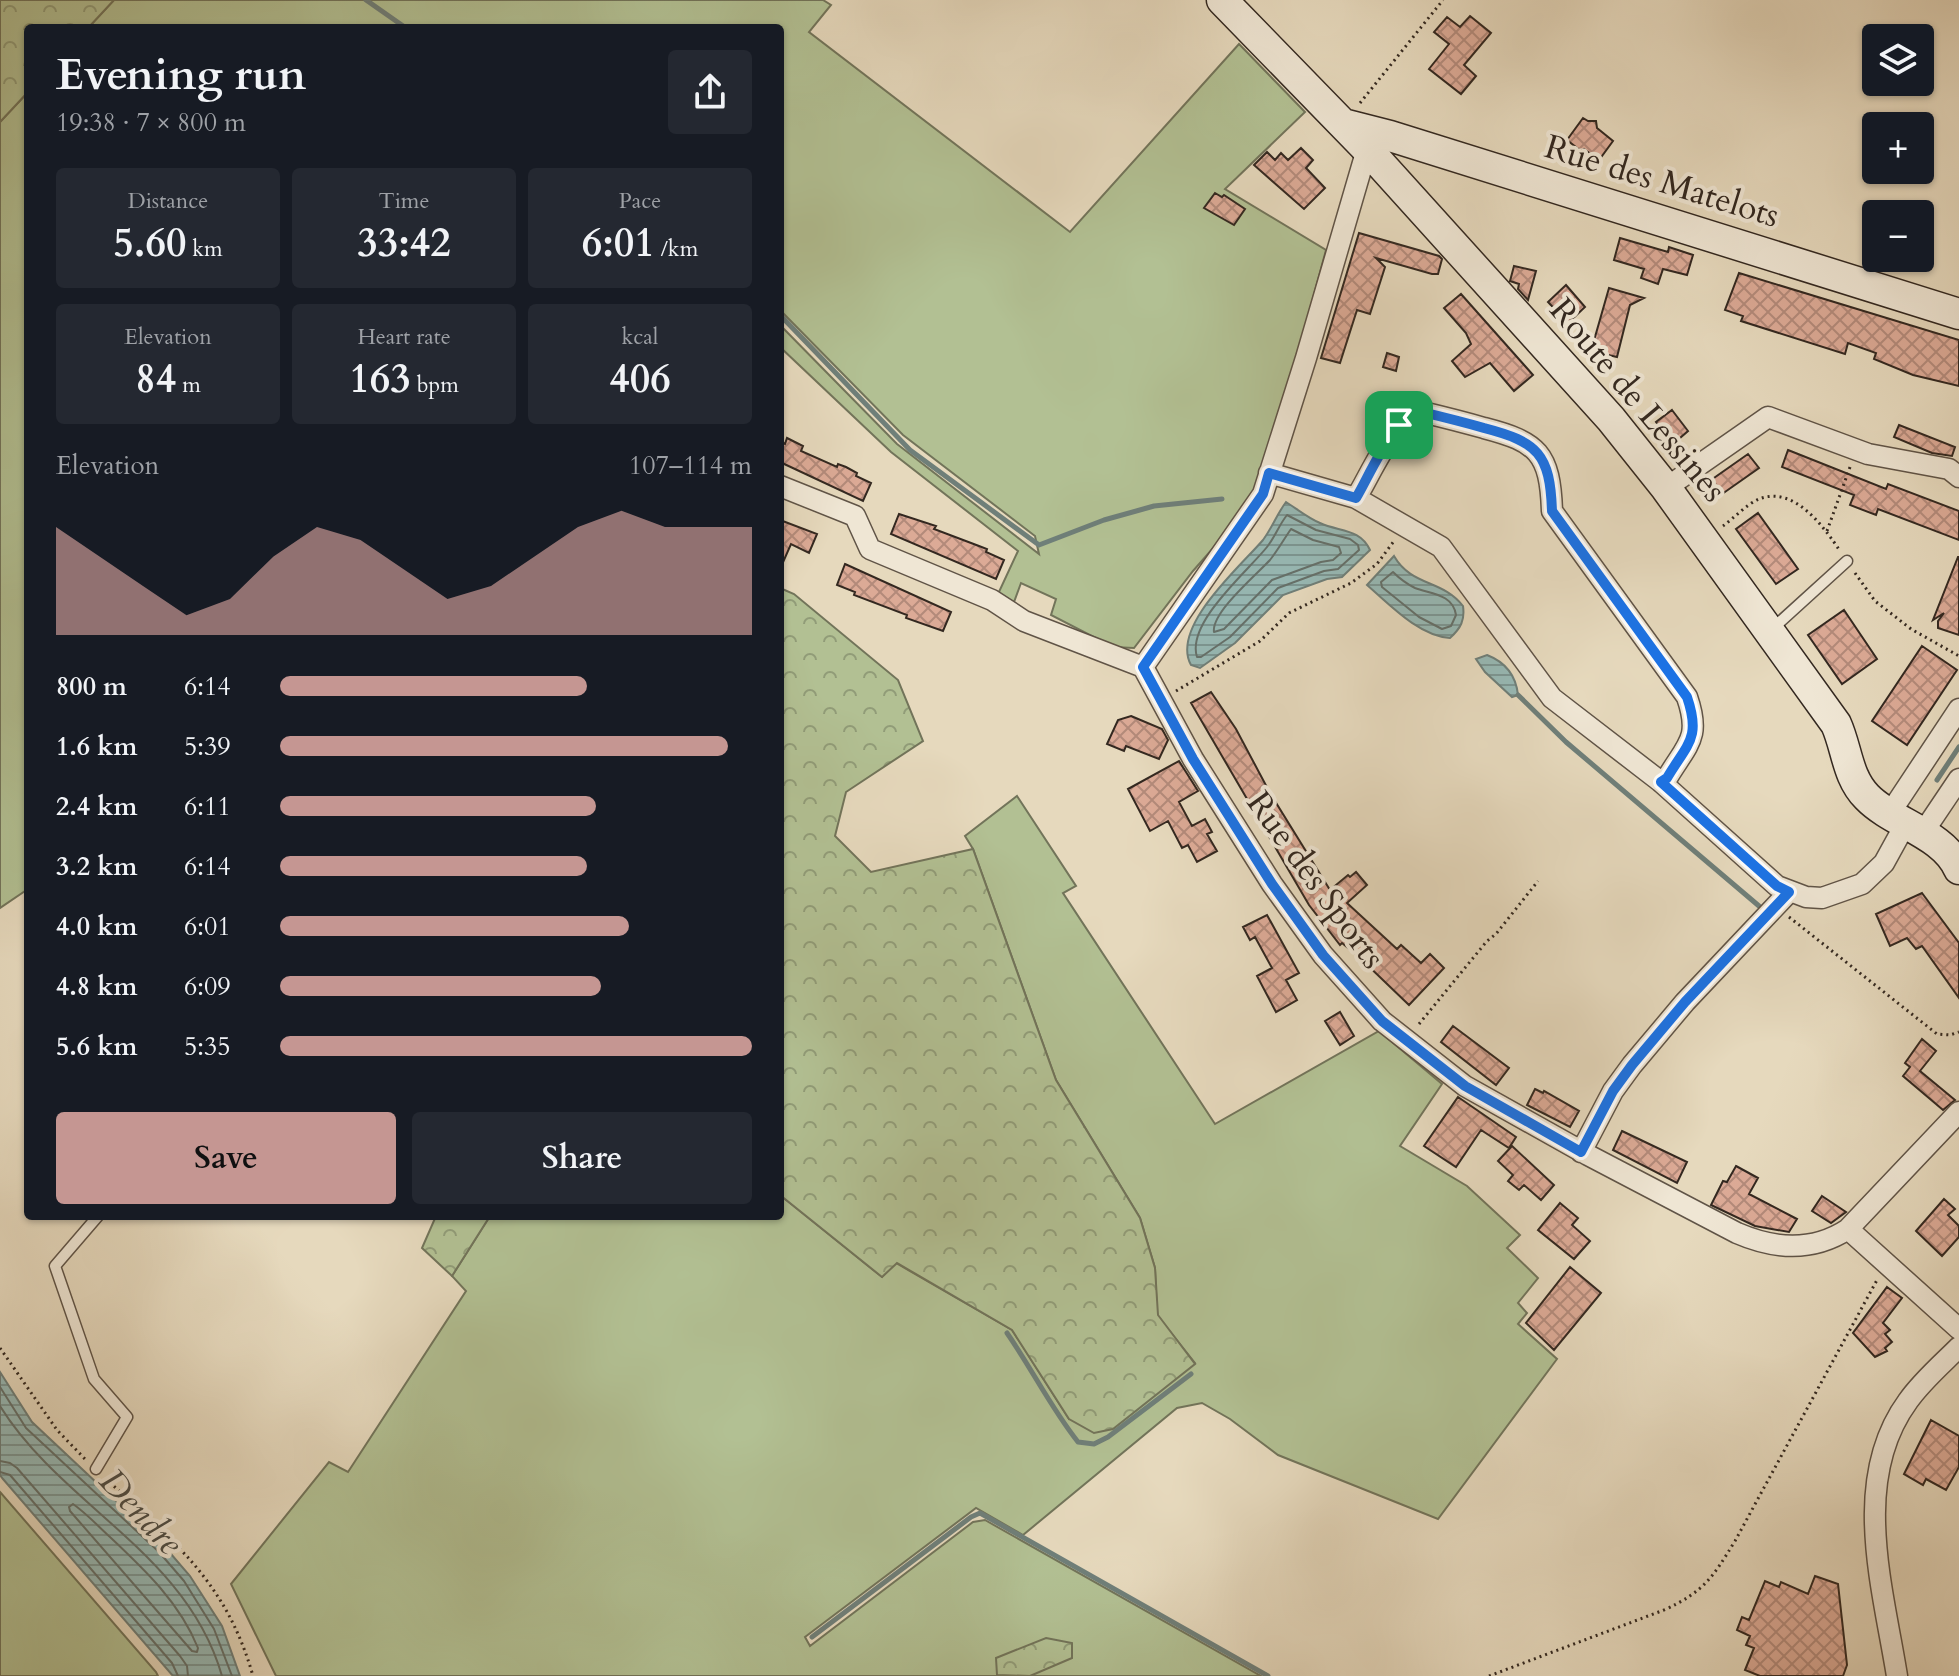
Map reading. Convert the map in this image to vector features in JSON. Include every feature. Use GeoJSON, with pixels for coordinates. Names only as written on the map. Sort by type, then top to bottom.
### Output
{"type":"FeatureCollection","features":[{"type":"Feature","properties":{"kind":"main road","name":"Route de Lessines"},"geometry":{"type":"LineString","coordinates":[[1222,0],[1367,149],[1611,419],[1666,488],[1836,724],[1845,757],[1868,799],[1938,845],[1959,869]]}},
{"type":"Feature","properties":{"kind":"main road","name":"Rue des Matelots"},"geometry":{"type":"LineString","coordinates":[[1343,124],[1959,314]]}},
{"type":"Feature","properties":{"kind":"street"},"geometry":{"type":"LineString","coordinates":[[784,488],[855,516],[870,549],[992,600],[1024,621],[1143,667],[1263,494],[1367,149]]}},
{"type":"Feature","properties":{"kind":"street"},"geometry":{"type":"LineString","coordinates":[[1356,498],[1399,425],[1411,414],[1422,412],[1519,437],[1535,449],[1551,485],[1552,511],[1687,697],[1695,731],[1667,778],[1661,782]]}},
{"type":"Feature","properties":{"kind":"street"},"geometry":{"type":"LineString","coordinates":[[1666,488],[1768,417],[1868,454],[1949,469],[1959,477]]}},
{"type":"Feature","properties":{"kind":"street"},"geometry":{"type":"LineString","coordinates":[[1269,473],[1356,498],[1441,547],[1552,698],[1661,782],[1777,886],[1782,899]]}},
{"type":"Feature","properties":{"kind":"street","name":"Rue des Sports"},"geometry":{"type":"LineString","coordinates":[[1143,667],[1193,759],[1272,884],[1323,955],[1382,1021],[1465,1086],[1581,1152],[1760,1243],[1799,1246],[1833,1239],[1848,1229],[1959,1112]]}},
{"type":"Feature","properties":{"kind":"street"},"geometry":{"type":"LineString","coordinates":[[1581,1152],[1613,1091],[1632,1065],[1685,1002],[1782,899],[1822,898],[1862,884],[1884,863],[1959,709]]}},
{"type":"Feature","properties":{"kind":"street"},"geometry":{"type":"LineString","coordinates":[[1906,823],[1959,779]]}},
{"type":"Feature","properties":{"kind":"street"},"geometry":{"type":"LineString","coordinates":[[1848,1229],[1959,1329]]}},
{"type":"Feature","properties":{"kind":"street"},"geometry":{"type":"LineString","coordinates":[[1897,1676],[1875,1532],[1880,1468],[1894,1425],[1908,1400],[1959,1347]]}},
{"type":"Feature","properties":{"kind":"lane"},"geometry":{"type":"LineString","coordinates":[[1770,632],[1847,561]]}},
{"type":"Feature","properties":{"kind":"lane"},"geometry":{"type":"LineString","coordinates":[[95,1220],[55,1266],[94,1379],[127,1417],[96,1469]]}},
{"type":"Feature","properties":{"kind":"path"},"geometry":{"type":"LineString","coordinates":[[1343,124],[1443,0]]}},
{"type":"Feature","properties":{"kind":"path"},"geometry":{"type":"LineString","coordinates":[[1827,531],[1856,448]]}},
{"type":"Feature","properties":{"kind":"path"},"geometry":{"type":"LineString","coordinates":[[1162,698],[1246,651],[1289,613],[1351,583],[1377,564],[1394,541],[1385,534]]}},
{"type":"Feature","properties":{"kind":"path"},"geometry":{"type":"LineString","coordinates":[[1406,1040],[1538,881]]}},
{"type":"Feature","properties":{"kind":"path"},"geometry":{"type":"LineString","coordinates":[[1782,899],[1937,1034],[1959,1032]]}},
{"type":"Feature","properties":{"kind":"path"},"geometry":{"type":"LineString","coordinates":[[1489,1676],[1664,1610],[1690,1598],[1712,1578],[1887,1263]]}},
{"type":"Feature","properties":{"kind":"path"},"geometry":{"type":"LineString","coordinates":[[0,1348],[57,1430],[155,1521],[205,1575],[226,1606],[253,1676]]}},
{"type":"Feature","properties":{"kind":"green space"},"geometry":{"type":"Polygon","coordinates":[[[0,0],[114,0],[92,24],[24,24],[24,96],[0,122],[0,0]]]}},
{"type":"Feature","properties":{"kind":"green space"},"geometry":{"type":"Polygon","coordinates":[[[114,0],[823,0],[831,5],[809,32],[1070,232],[1239,44],[1305,112],[1225,189],[1326,250],[1291,380],[1256,488],[1244,513],[1193,571],[1134,648],[1113,647],[1051,615],[1056,599],[1021,583],[1014,602],[998,594],[1018,551],[891,452],[784,351],[784,329],[897,444],[1039,554],[1035,536],[903,435],[784,314],[784,24],[92,24],[114,0]]]}},
{"type":"Feature","properties":{"kind":"green space"},"geometry":{"type":"Polygon","coordinates":[[[24,96],[24,892],[0,908],[0,122],[24,96]]]}},
{"type":"Feature","properties":{"kind":"green space"},"geometry":{"type":"Polygon","coordinates":[[[784,590],[794,594],[898,680],[923,741],[846,792],[835,836],[871,872],[973,849],[1056,1080],[1140,1218],[1155,1268],[1158,1315],[1195,1364],[1113,1429],[1094,1433],[1069,1419],[1012,1330],[897,1263],[882,1277],[784,1198],[784,590]]]}},
{"type":"Feature","properties":{"kind":"green space"},"geometry":{"type":"Polygon","coordinates":[[[1017,796],[1076,886],[1063,893],[1215,1124],[1379,1031],[1442,1084],[1400,1146],[1467,1186],[1520,1235],[1507,1248],[1538,1278],[1518,1303],[1527,1313],[1518,1324],[1557,1359],[1438,1519],[1278,1455],[1230,1419],[1202,1403],[1177,1408],[1023,1535],[976,1508],[805,1637],[810,1646],[973,1522],[985,1520],[1261,1676],[276,1676],[231,1584],[329,1462],[348,1472],[466,1291],[452,1276],[487,1220],[784,1220],[784,1198],[882,1277],[896,1263],[1012,1330],[1069,1419],[1195,1363],[1157,1315],[1155,1268],[1140,1218],[1056,1080],[973,849],[965,836],[1017,796]]]}},
{"type":"Feature","properties":{"kind":"green space"},"geometry":{"type":"Polygon","coordinates":[[[434,1220],[487,1220],[452,1276],[422,1248],[434,1220]]]}},
{"type":"Feature","properties":{"kind":"green space"},"geometry":{"type":"Polygon","coordinates":[[[0,1492],[156,1672],[158,1676],[0,1676],[0,1492]]]}},
{"type":"Feature","properties":{"kind":"green space"},"geometry":{"type":"Polygon","coordinates":[[[1046,1638],[1072,1643],[1072,1658],[1030,1676],[997,1675],[996,1658],[1046,1638]]]}},
{"type":"Feature","properties":{"kind":"water"},"geometry":{"type":"Polygon","coordinates":[[[1286,502],[1316,521],[1355,534],[1370,550],[1342,577],[1327,579],[1283,595],[1235,643],[1200,668],[1191,665],[1187,650],[1190,633],[1199,616],[1225,581],[1263,540],[1286,502]]]}},
{"type":"Feature","properties":{"kind":"water"},"geometry":{"type":"Polygon","coordinates":[[[1394,556],[1409,573],[1446,591],[1463,606],[1461,624],[1450,638],[1416,626],[1367,585],[1394,556]]]}},
{"type":"Feature","properties":{"kind":"water"},"geometry":{"type":"Polygon","coordinates":[[[1487,655],[1508,670],[1518,695],[1512,697],[1485,672],[1476,659],[1487,655]]]}},
{"type":"Feature","properties":{"kind":"water"},"geometry":{"type":"Polygon","coordinates":[[[0,1372],[32,1422],[165,1547],[190,1576],[222,1626],[240,1676],[173,1676],[3,1479],[0,1475],[0,1372]]]}},
{"type":"Feature","properties":{"kind":"building"},"geometry":{"type":"Polygon","coordinates":[[[1470,16],[1491,33],[1464,65],[1476,76],[1461,94],[1429,69],[1449,44],[1434,32],[1447,17],[1460,27],[1470,16]]]}},
{"type":"Feature","properties":{"kind":"building"},"geometry":{"type":"Polygon","coordinates":[[[1583,118],[1596,121],[1597,128],[1613,141],[1599,160],[1567,140],[1583,118]]]}},
{"type":"Feature","properties":{"kind":"building"},"geometry":{"type":"Polygon","coordinates":[[[1301,148],[1313,160],[1306,168],[1325,188],[1304,209],[1254,165],[1267,152],[1275,160],[1281,153],[1288,160],[1301,148]]]}},
{"type":"Feature","properties":{"kind":"building"},"geometry":{"type":"Polygon","coordinates":[[[1215,193],[1224,195],[1245,209],[1234,225],[1204,208],[1215,193]]]}},
{"type":"Feature","properties":{"kind":"building"},"geometry":{"type":"Polygon","coordinates":[[[1359,233],[1442,259],[1438,274],[1432,274],[1376,258],[1385,267],[1370,314],[1357,310],[1340,363],[1321,358],[1359,233]]]}},
{"type":"Feature","properties":{"kind":"building"},"geometry":{"type":"Polygon","coordinates":[[[1620,238],[1668,252],[1669,247],[1693,255],[1687,275],[1663,269],[1658,284],[1641,278],[1644,269],[1614,260],[1620,238]]]}},
{"type":"Feature","properties":{"kind":"building"},"geometry":{"type":"Polygon","coordinates":[[[1514,266],[1536,271],[1528,300],[1518,289],[1519,284],[1510,281],[1514,266]]]}},
{"type":"Feature","properties":{"kind":"building"},"geometry":{"type":"Polygon","coordinates":[[[1739,273],[1959,340],[1959,386],[1913,375],[1874,359],[1876,353],[1848,343],[1845,354],[1741,321],[1743,316],[1725,310],[1739,273]]]}},
{"type":"Feature","properties":{"kind":"building"},"geometry":{"type":"Polygon","coordinates":[[[1566,285],[1585,307],[1568,323],[1548,302],[1566,285]]]}},
{"type":"Feature","properties":{"kind":"building"},"geometry":{"type":"Polygon","coordinates":[[[1609,288],[1644,298],[1630,305],[1617,357],[1591,351],[1609,288]]]}},
{"type":"Feature","properties":{"kind":"building"},"geometry":{"type":"Polygon","coordinates":[[[1461,294],[1533,375],[1514,391],[1490,363],[1465,377],[1452,361],[1471,344],[1466,333],[1444,308],[1461,294]]]}},
{"type":"Feature","properties":{"kind":"building"},"geometry":{"type":"Polygon","coordinates":[[[1387,353],[1399,357],[1396,371],[1383,367],[1387,353]]]}},
{"type":"Feature","properties":{"kind":"building"},"geometry":{"type":"Polygon","coordinates":[[[1672,410],[1688,431],[1673,444],[1656,422],[1672,410]]]}},
{"type":"Feature","properties":{"kind":"building"},"geometry":{"type":"Polygon","coordinates":[[[1899,425],[1955,447],[1952,456],[1932,453],[1894,437],[1899,425]]]}},
{"type":"Feature","properties":{"kind":"building"},"geometry":{"type":"Polygon","coordinates":[[[787,438],[803,446],[801,451],[837,467],[838,464],[846,467],[871,483],[863,501],[784,464],[787,438]]]}},
{"type":"Feature","properties":{"kind":"building"},"geometry":{"type":"Polygon","coordinates":[[[1788,450],[1886,489],[1888,484],[1959,511],[1959,540],[1878,509],[1876,515],[1850,505],[1854,495],[1782,467],[1788,450]]]}},
{"type":"Feature","properties":{"kind":"building"},"geometry":{"type":"Polygon","coordinates":[[[1748,454],[1759,468],[1715,499],[1704,485],[1748,454]]]}},
{"type":"Feature","properties":{"kind":"building"},"geometry":{"type":"Polygon","coordinates":[[[1758,513],[1798,569],[1776,584],[1736,529],[1758,513]]]}},
{"type":"Feature","properties":{"kind":"building"},"geometry":{"type":"Polygon","coordinates":[[[899,514],[936,526],[934,529],[987,549],[986,552],[1004,560],[996,579],[891,534],[899,514]]]}},
{"type":"Feature","properties":{"kind":"building"},"geometry":{"type":"Polygon","coordinates":[[[784,522],[817,534],[809,553],[791,544],[784,560],[784,522]]]}},
{"type":"Feature","properties":{"kind":"building"},"geometry":{"type":"Polygon","coordinates":[[[1958,557],[1959,635],[1938,628],[1938,621],[1944,613],[1933,620],[1958,557]]]}},
{"type":"Feature","properties":{"kind":"building"},"geometry":{"type":"Polygon","coordinates":[[[845,564],[951,612],[943,631],[906,618],[907,615],[854,595],[855,592],[837,585],[845,564]]]}},
{"type":"Feature","properties":{"kind":"building"},"geometry":{"type":"Polygon","coordinates":[[[1844,610],[1877,659],[1842,684],[1808,635],[1844,610]]]}},
{"type":"Feature","properties":{"kind":"building"},"geometry":{"type":"Polygon","coordinates":[[[1922,646],[1957,670],[1907,745],[1872,721],[1922,646]]]}},
{"type":"Feature","properties":{"kind":"building"},"geometry":{"type":"Polygon","coordinates":[[[1211,692],[1330,890],[1356,872],[1367,885],[1347,903],[1397,949],[1401,945],[1421,963],[1430,954],[1444,968],[1409,1005],[1359,957],[1342,943],[1340,945],[1309,905],[1191,703],[1211,692]]]}},
{"type":"Feature","properties":{"kind":"building"},"geometry":{"type":"Polygon","coordinates":[[[1131,716],[1162,729],[1168,740],[1159,759],[1126,746],[1124,751],[1107,744],[1118,720],[1131,716]]]}},
{"type":"Feature","properties":{"kind":"building"},"geometry":{"type":"Polygon","coordinates":[[[1179,761],[1198,791],[1179,802],[1192,826],[1205,819],[1212,832],[1207,834],[1217,851],[1197,862],[1188,845],[1182,848],[1168,821],[1150,831],[1128,789],[1179,761]]]}},
{"type":"Feature","properties":{"kind":"building"},"geometry":{"type":"Polygon","coordinates":[[[1922,893],[1959,943],[1959,998],[1922,946],[1916,949],[1907,938],[1890,946],[1876,914],[1922,893]]]}},
{"type":"Feature","properties":{"kind":"building"},"geometry":{"type":"Polygon","coordinates":[[[1267,915],[1299,973],[1286,980],[1297,1000],[1276,1012],[1257,976],[1272,968],[1255,937],[1250,940],[1243,927],[1267,915]]]}},
{"type":"Feature","properties":{"kind":"building"},"geometry":{"type":"Polygon","coordinates":[[[1340,1012],[1354,1036],[1340,1045],[1325,1021],[1340,1012]]]}},
{"type":"Feature","properties":{"kind":"building"},"geometry":{"type":"Polygon","coordinates":[[[1453,1026],[1509,1068],[1496,1085],[1441,1042],[1453,1026]]]}},
{"type":"Feature","properties":{"kind":"building"},"geometry":{"type":"Polygon","coordinates":[[[1922,1039],[1936,1051],[1920,1071],[1955,1100],[1943,1110],[1903,1076],[1910,1067],[1905,1063],[1922,1039]]]}},
{"type":"Feature","properties":{"kind":"building"},"geometry":{"type":"Polygon","coordinates":[[[1535,1089],[1579,1111],[1570,1127],[1527,1105],[1535,1089]]]}},
{"type":"Feature","properties":{"kind":"building"},"geometry":{"type":"Polygon","coordinates":[[[1458,1097],[1516,1137],[1509,1148],[1481,1130],[1456,1167],[1424,1146],[1458,1097]]]}},
{"type":"Feature","properties":{"kind":"building"},"geometry":{"type":"Polygon","coordinates":[[[1622,1131],[1687,1162],[1677,1183],[1613,1150],[1622,1131]]]}},
{"type":"Feature","properties":{"kind":"building"},"geometry":{"type":"Polygon","coordinates":[[[1512,1146],[1554,1185],[1541,1200],[1524,1185],[1519,1190],[1508,1181],[1513,1175],[1498,1161],[1512,1146]]]}},
{"type":"Feature","properties":{"kind":"building"},"geometry":{"type":"Polygon","coordinates":[[[1736,1166],[1758,1178],[1749,1194],[1797,1219],[1789,1232],[1755,1226],[1711,1205],[1723,1181],[1727,1182],[1736,1166]]]}},
{"type":"Feature","properties":{"kind":"building"},"geometry":{"type":"Polygon","coordinates":[[[1822,1196],[1846,1212],[1831,1223],[1812,1211],[1822,1196]]]}},
{"type":"Feature","properties":{"kind":"building"},"geometry":{"type":"Polygon","coordinates":[[[1944,1199],[1955,1209],[1948,1215],[1959,1226],[1959,1237],[1942,1256],[1916,1231],[1944,1199]]]}},
{"type":"Feature","properties":{"kind":"building"},"geometry":{"type":"Polygon","coordinates":[[[1560,1203],[1578,1218],[1572,1225],[1590,1241],[1574,1259],[1538,1230],[1560,1203]]]}},
{"type":"Feature","properties":{"kind":"building"},"geometry":{"type":"Polygon","coordinates":[[[1570,1267],[1601,1293],[1554,1350],[1526,1323],[1570,1267]]]}},
{"type":"Feature","properties":{"kind":"building"},"geometry":{"type":"Polygon","coordinates":[[[1887,1287],[1902,1298],[1883,1323],[1890,1330],[1885,1334],[1892,1342],[1885,1348],[1887,1351],[1875,1357],[1853,1333],[1887,1287]]]}},
{"type":"Feature","properties":{"kind":"building"},"geometry":{"type":"Polygon","coordinates":[[[1931,1420],[1959,1436],[1959,1467],[1946,1490],[1926,1479],[1923,1485],[1904,1474],[1931,1420]]]}},
{"type":"Feature","properties":{"kind":"building"},"geometry":{"type":"Polygon","coordinates":[[[1815,1576],[1838,1584],[1847,1665],[1843,1676],[1760,1676],[1745,1670],[1754,1648],[1746,1645],[1750,1636],[1737,1630],[1742,1617],[1749,1620],[1765,1581],[1779,1587],[1781,1582],[1808,1594],[1815,1576]]]}},
{"type":"Feature","properties":{"kind":"waterway"},"geometry":{"type":"LineString","coordinates":[[366,0],[400,24]]}},
{"type":"Feature","properties":{"kind":"waterway"},"geometry":{"type":"LineString","coordinates":[[784,319],[910,450],[1039,545],[1104,520],[1154,506],[1222,499]]}},
{"type":"Feature","properties":{"kind":"waterway"},"geometry":{"type":"LineString","coordinates":[[1518,695],[1566,742],[1759,906]]}},
{"type":"Feature","properties":{"kind":"waterway"},"geometry":{"type":"LineString","coordinates":[[1937,780],[1959,747]]}},
{"type":"Feature","properties":{"kind":"waterway"},"geometry":{"type":"LineString","coordinates":[[1007,1333],[1078,1442],[1094,1444],[1108,1437],[1191,1374]]}},
{"type":"Feature","properties":{"kind":"waterway"},"geometry":{"type":"LineString","coordinates":[[812,1637],[980,1513],[1268,1676]]}},
{"type":"Feature","properties":{"kind":"route"},"geometry":{"type":"LineString","coordinates":[[1422,412],[1519,437],[1535,449],[1551,485],[1552,511],[1687,697],[1695,731],[1667,778],[1661,782],[1777,886],[1789,892],[1685,1002],[1632,1065],[1613,1091],[1581,1152],[1465,1086],[1382,1021],[1323,955],[1272,884],[1193,759],[1143,667],[1263,494],[1269,473],[1356,498],[1399,425],[1411,414],[1422,412]]}},
{"type":"Feature","properties":{"kind":"water label","name":"Dendre"},"geometry":{"type":"Point","coordinates":[141,1512]}}]}
